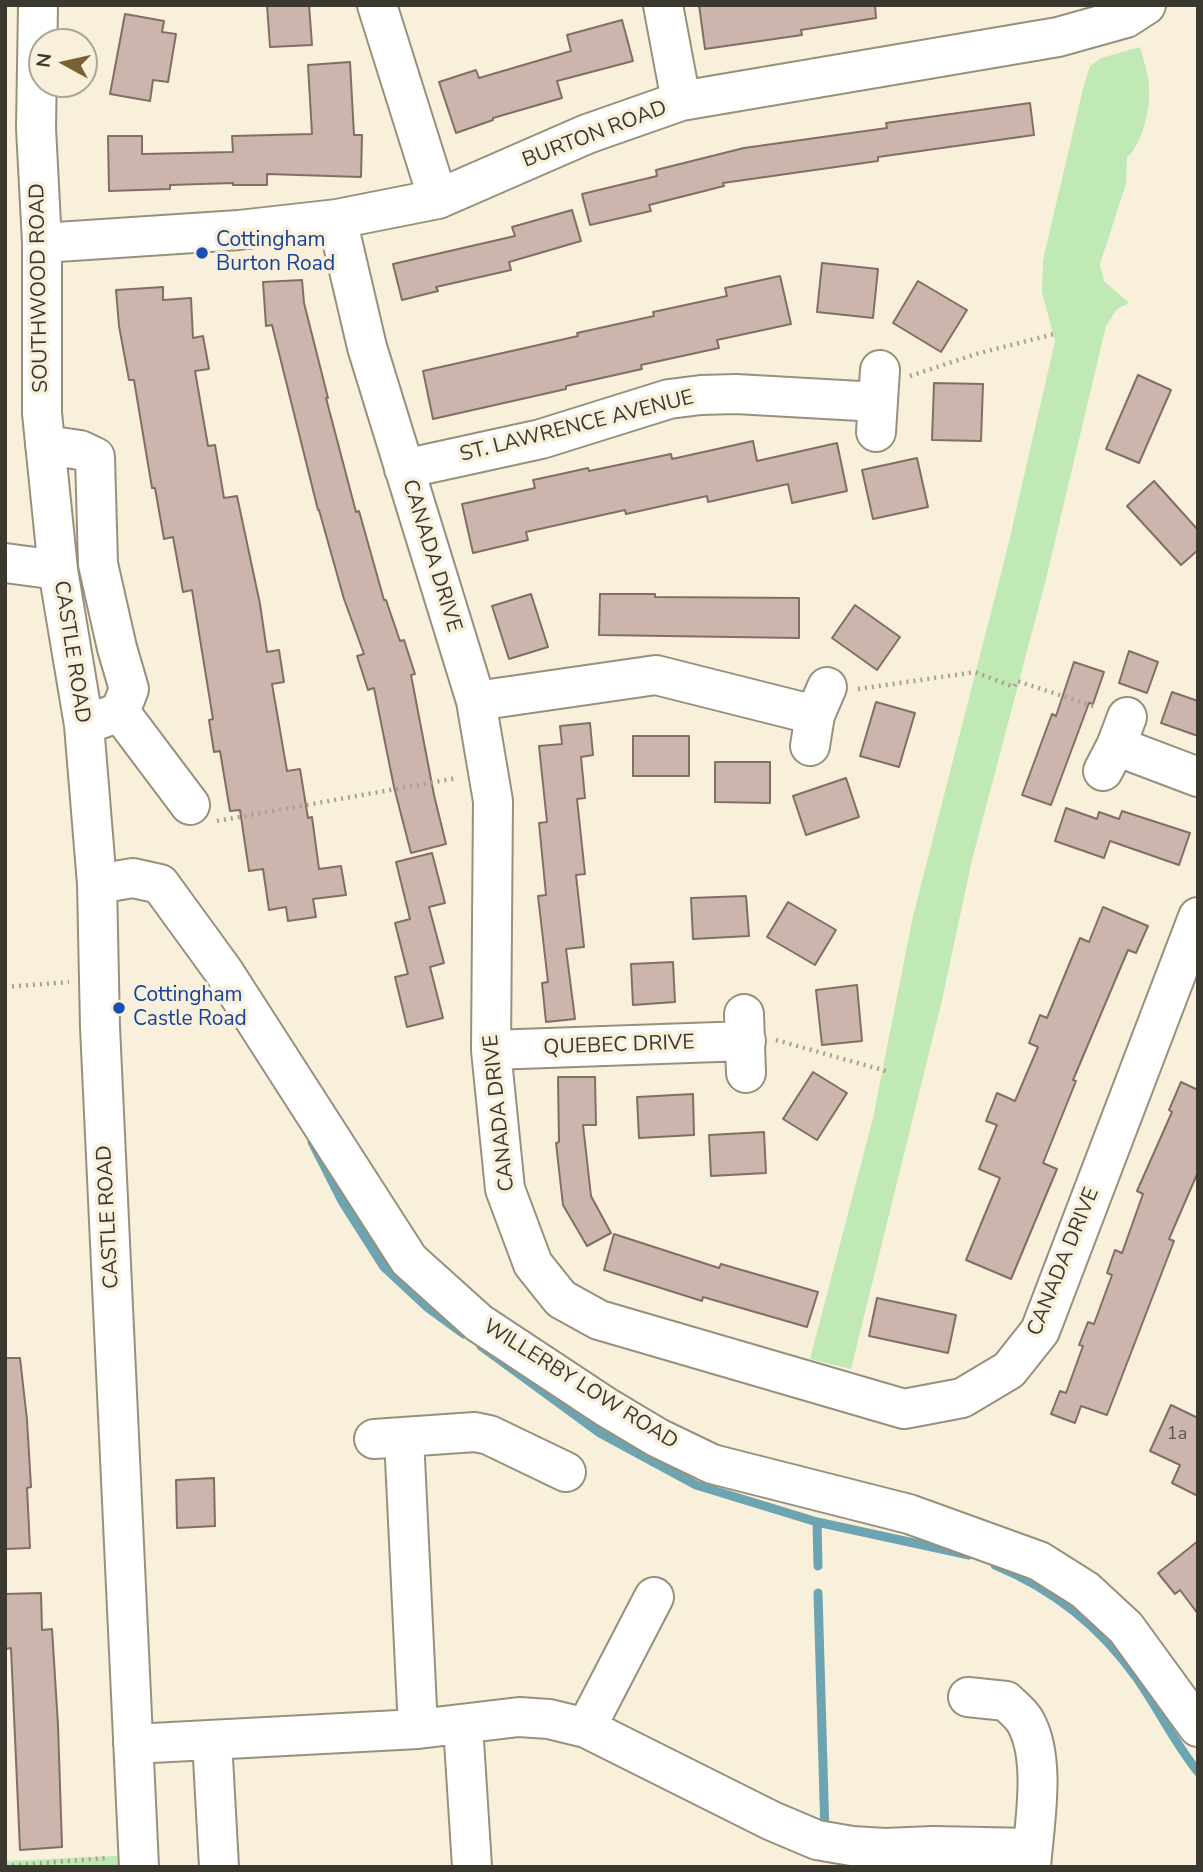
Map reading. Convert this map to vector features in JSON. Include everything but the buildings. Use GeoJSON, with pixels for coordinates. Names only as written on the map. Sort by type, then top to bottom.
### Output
{"type":"FeatureCollection","features":[{"type":"Feature","properties":{"kind":"street","name":"SOUTHWOOD ROAD"},"geometry":{"type":"LineString","coordinates":[[38,5],[37,128],[42,413],[58,570]]}},
{"type":"Feature","properties":{"kind":"street"},"geometry":{"type":"LineString","coordinates":[[377,5],[438,199]]}},
{"type":"Feature","properties":{"kind":"street"},"geometry":{"type":"LineString","coordinates":[[663,5],[681,101]]}},
{"type":"Feature","properties":{"kind":"street","name":"BURTON ROAD"},"geometry":{"type":"LineString","coordinates":[[41,243],[239,230],[337,219],[438,199],[587,134],[681,101],[1058,37],[1126,18],[1146,5]]}},
{"type":"Feature","properties":{"kind":"street","name":"CANADA DRIVE"},"geometry":{"type":"LineString","coordinates":[[337,219],[366,346],[476,701],[493,802],[491,1050],[505,1189],[533,1264],[561,1299],[599,1320],[904,1409],[962,1398],[1009,1370],[1040,1331],[1198,917]]}},
{"type":"Feature","properties":{"kind":"street","name":"ST. LAWRENCE AVENUE"},"geometry":{"type":"LineString","coordinates":[[404,469],[541,439],[669,399],[736,394],[878,396]]}},
{"type":"Feature","properties":{"kind":"street"},"geometry":{"type":"LineString","coordinates":[[45,445],[80,450],[95,457],[98,564],[129,689],[120,712],[84,726]]}},
{"type":"Feature","properties":{"kind":"street"},"geometry":{"type":"LineString","coordinates":[[5,563],[58,570]]}},
{"type":"Feature","properties":{"kind":"street","name":"CASTLE ROAD"},"geometry":{"type":"LineString","coordinates":[[58,570],[84,726],[97,884],[98,980],[139,1861]]}},
{"type":"Feature","properties":{"kind":"street"},"geometry":{"type":"LineString","coordinates":[[476,701],[656,675],[819,710]]}},
{"type":"Feature","properties":{"kind":"street"},"geometry":{"type":"LineString","coordinates":[[120,712],[190,805]]}},
{"type":"Feature","properties":{"kind":"street"},"geometry":{"type":"LineString","coordinates":[[1115,745],[1198,777]]}},
{"type":"Feature","properties":{"kind":"street","name":"WILLERBY LOW ROAD"},"geometry":{"type":"LineString","coordinates":[[97,884],[133,878],[160,884],[224,972],[409,1260],[479,1323],[606,1407],[658,1438],[712,1464],[909,1514],[1039,1561],[1085,1590],[1126,1628],[1198,1727]]}},
{"type":"Feature","properties":{"kind":"street","name":"QUEBEC DRIVE"},"geometry":{"type":"LineString","coordinates":[[491,1050],[745,1042]]}},
{"type":"Feature","properties":{"kind":"street"},"geometry":{"type":"LineString","coordinates":[[418,1729],[404,1438],[467,1432],[489,1436],[566,1472]]}},
{"type":"Feature","properties":{"kind":"street"},"geometry":{"type":"LineString","coordinates":[[586,1728],[654,1597]]}},
{"type":"Feature","properties":{"kind":"street"},"geometry":{"type":"LineString","coordinates":[[133,1744],[418,1729],[519,1717],[550,1719],[586,1728],[772,1821],[817,1840],[852,1846],[933,1846],[1032,1857],[1037,1808],[1037,1768],[1030,1734],[1024,1719],[1006,1701],[968,1697]]}},
{"type":"Feature","properties":{"kind":"street"},"geometry":{"type":"LineString","coordinates":[[463,1725],[472,1867]]}},
{"type":"Feature","properties":{"kind":"street"},"geometry":{"type":"LineString","coordinates":[[212,1740],[219,1867]]}},
{"type":"Feature","properties":{"kind":"path"},"geometry":{"type":"LineString","coordinates":[[878,396],[909,376],[976,354],[1054,334]]}},
{"type":"Feature","properties":{"kind":"path"},"geometry":{"type":"LineString","coordinates":[[819,710],[975,672],[1014,687],[1017,681],[1115,745]]}},
{"type":"Feature","properties":{"kind":"path"},"geometry":{"type":"LineString","coordinates":[[190,805],[204,824],[488,772]]}},
{"type":"Feature","properties":{"kind":"path"},"geometry":{"type":"LineString","coordinates":[[5,987],[98,980]]}},
{"type":"Feature","properties":{"kind":"path"},"geometry":{"type":"LineString","coordinates":[[745,1042],[761,1035],[886,1071]]}},
{"type":"Feature","properties":{"kind":"path"},"geometry":{"type":"LineString","coordinates":[[5,1866],[139,1861]]}},
{"type":"Feature","properties":{"kind":"green space"},"geometry":{"type":"Polygon","coordinates":[[[1140,47],[1147,70],[1149,103],[1142,134],[1127,157],[1126,184],[1100,264],[1104,281],[1129,303],[1117,309],[1106,326],[1046,579],[972,860],[942,1000],[851,1369],[810,1359],[873,1118],[913,916],[1007,550],[1055,341],[1042,292],[1043,260],[1090,66],[1101,58],[1140,47]]]}},
{"type":"Feature","properties":{"kind":"green space"},"geometry":{"type":"Polygon","coordinates":[[[138,1855],[139,1867],[5,1867],[5,1861],[138,1855]]]}},
{"type":"Feature","properties":{"kind":"waterway"},"geometry":{"type":"LineString","coordinates":[[312,1142],[342,1201],[384,1267],[427,1307],[464,1334]]}},
{"type":"Feature","properties":{"kind":"waterway"},"geometry":{"type":"LineString","coordinates":[[481,1346],[600,1433],[696,1485],[817,1522],[969,1555]]}},
{"type":"Feature","properties":{"kind":"waterway"},"geometry":{"type":"LineString","coordinates":[[817,1522],[818,1566]]}},
{"type":"Feature","properties":{"kind":"waterway"},"geometry":{"type":"LineString","coordinates":[[995,1565],[1056,1598],[1107,1641],[1136,1677],[1198,1772]]}},
{"type":"Feature","properties":{"kind":"waterway"},"geometry":{"type":"LineString","coordinates":[[818,1593],[825,1834]]}},
{"type":"Feature","properties":{"kind":"place","name":"Cottingham Burton Road"},"geometry":{"type":"Point","coordinates":[202,253]}},
{"type":"Feature","properties":{"kind":"place","name":"Cottingham Castle Road"},"geometry":{"type":"Point","coordinates":[119,1008]}}]}
